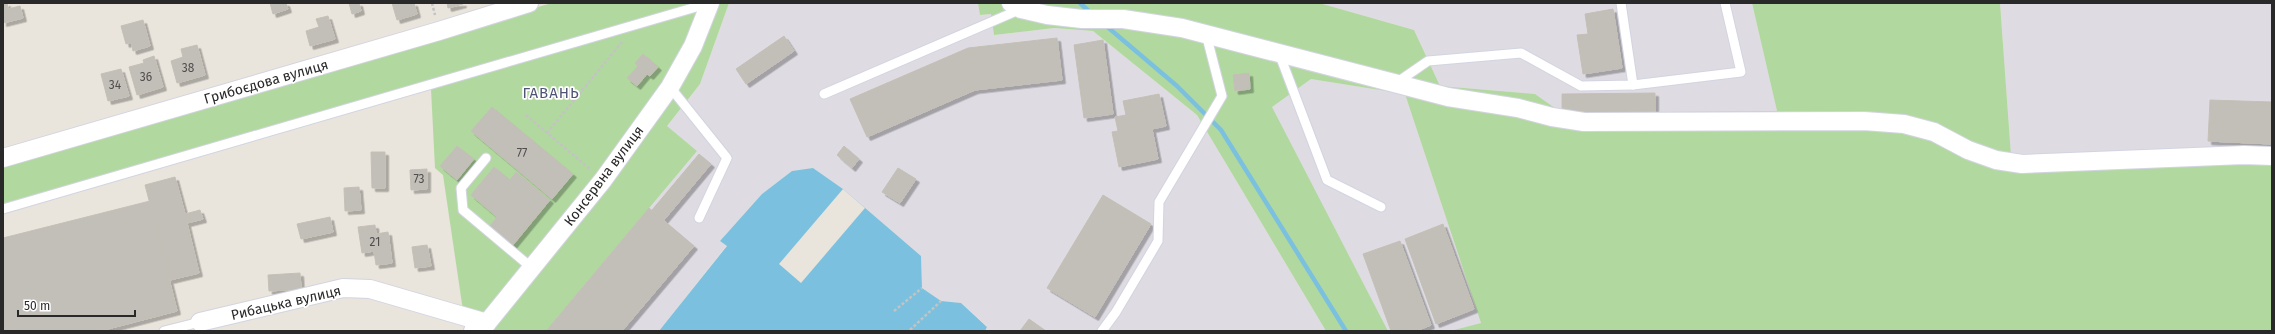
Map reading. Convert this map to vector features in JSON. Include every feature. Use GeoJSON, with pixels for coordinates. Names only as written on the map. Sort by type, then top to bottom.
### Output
{"type":"FeatureCollection","features":[{"type":"Feature","properties":{"kind":"street","name":"Грибоєдова вулиця"},"geometry":{"type":"LineString","coordinates":[[3,158],[439,31],[529,3]]}},
{"type":"Feature","properties":{"kind":"street","name":"Консервна вулиця"},"geometry":{"type":"LineString","coordinates":[[480,328],[532,268],[604,180],[670,87],[693,46],[710,3]]}},
{"type":"Feature","properties":{"kind":"street"},"geometry":{"type":"LineString","coordinates":[[1016,6],[1047,15],[1082,19],[1123,19],[1149,22],[1206,34],[1448,97],[1518,108],[1552,117],[1584,122],[1864,121],[1904,124],[1934,132],[1968,150],[1996,160],[2022,164],[2244,155],[2272,156]]}},
{"type":"Feature","properties":{"kind":"street","name":"Рибацька вулиця"},"geometry":{"type":"LineString","coordinates":[[200,322],[343,288],[370,289],[480,328]]}},
{"type":"Feature","properties":{"kind":"lane"},"geometry":{"type":"LineString","coordinates":[[3,208],[710,3]]}},
{"type":"Feature","properties":{"kind":"lane"},"geometry":{"type":"LineString","coordinates":[[1621,3],[1633,85]]}},
{"type":"Feature","properties":{"kind":"lane"},"geometry":{"type":"LineString","coordinates":[[1396,83],[1428,61],[1521,53],[1581,86],[1633,85],[1741,72],[1725,3]]}},
{"type":"Feature","properties":{"kind":"lane"},"geometry":{"type":"LineString","coordinates":[[824,94],[1016,6]]}},
{"type":"Feature","properties":{"kind":"lane"},"geometry":{"type":"LineString","coordinates":[[1102,331],[1116,312],[1158,241],[1159,202],[1222,96],[1206,34]]}},
{"type":"Feature","properties":{"kind":"lane"},"geometry":{"type":"LineString","coordinates":[[1278,53],[1326,180],[1380,207]]}},
{"type":"Feature","properties":{"kind":"lane"},"geometry":{"type":"LineString","coordinates":[[670,87],[727,158],[699,218]]}},
{"type":"Feature","properties":{"kind":"lane"},"geometry":{"type":"LineString","coordinates":[[486,158],[461,188],[463,210],[532,268]]}},
{"type":"Feature","properties":{"kind":"lane"},"geometry":{"type":"LineString","coordinates":[[164,331],[200,322]]}},
{"type":"Feature","properties":{"kind":"path"},"geometry":{"type":"LineString","coordinates":[[547,133],[636,25]]}},
{"type":"Feature","properties":{"kind":"path"},"geometry":{"type":"LineString","coordinates":[[526,115],[604,180]]}},
{"type":"Feature","properties":{"kind":"path"},"geometry":{"type":"LineString","coordinates":[[894,310],[922,288]]}},
{"type":"Feature","properties":{"kind":"path"},"geometry":{"type":"LineString","coordinates":[[910,330],[941,301]]}},
{"type":"Feature","properties":{"kind":"shaded area"},"geometry":{"type":"Polygon","coordinates":[[[729,3],[978,3],[980,15],[991,14],[994,35],[1054,28],[1093,31],[1197,115],[1326,331],[985,331],[987,326],[961,303],[941,301],[922,288],[921,256],[843,189],[813,168],[792,171],[762,194],[720,241],[727,245],[659,331],[546,331],[697,151],[667,126],[700,84],[729,3]]]}},
{"type":"Feature","properties":{"kind":"shaded area"},"geometry":{"type":"Polygon","coordinates":[[[1319,3],[1752,3],[1777,111],[1562,113],[1535,94],[1440,86],[1414,30],[1319,3]]]}},
{"type":"Feature","properties":{"kind":"shaded area"},"geometry":{"type":"Polygon","coordinates":[[[2000,3],[2272,3],[2272,149],[2011,156],[2000,3]]]}},
{"type":"Feature","properties":{"kind":"shaded area"},"geometry":{"type":"Polygon","coordinates":[[[1311,79],[1405,94],[1481,323],[1450,331],[1388,331],[1271,107],[1311,79]]]}},
{"type":"Feature","properties":{"kind":"green space"},"geometry":{"type":"Polygon","coordinates":[[[552,3],[699,3],[3,205],[3,159],[552,3]]]}},
{"type":"Feature","properties":{"kind":"green space"},"geometry":{"type":"Polygon","coordinates":[[[719,3],[729,3],[700,84],[667,126],[697,151],[546,331],[466,331],[443,175],[435,168],[431,89],[718,5],[719,3]]]}},
{"type":"Feature","properties":{"kind":"green space"},"geometry":{"type":"Polygon","coordinates":[[[978,3],[1319,3],[1414,30],[1440,86],[1535,94],[1562,113],[1777,111],[1752,3],[2000,3],[2011,156],[2272,149],[2272,331],[1450,331],[1481,323],[1405,94],[1311,79],[1272,107],[1388,331],[1326,331],[1197,115],[1093,31],[1054,28],[994,35],[991,14],[980,15],[978,3]]]}},
{"type":"Feature","properties":{"kind":"water"},"geometry":{"type":"Polygon","coordinates":[[[813,168],[843,189],[921,256],[922,288],[941,301],[961,303],[987,327],[985,331],[659,331],[727,246],[720,241],[762,194],[792,171],[813,168]]]}},
{"type":"Feature","properties":{"kind":"pier"},"geometry":{"type":"Polygon","coordinates":[[[843,189],[865,208],[801,283],[779,264],[843,189]]]}},
{"type":"Feature","properties":{"kind":"building"},"geometry":{"type":"Polygon","coordinates":[[[7,3],[8,9],[20,6],[23,18],[3,23],[3,4],[7,3]]]}},
{"type":"Feature","properties":{"kind":"building"},"geometry":{"type":"Polygon","coordinates":[[[270,3],[286,3],[288,9],[273,14],[270,3]]]}},
{"type":"Feature","properties":{"kind":"building"},"geometry":{"type":"Polygon","coordinates":[[[349,3],[359,3],[361,11],[352,14],[349,3]]]}},
{"type":"Feature","properties":{"kind":"building"},"geometry":{"type":"Polygon","coordinates":[[[392,3],[414,3],[417,14],[397,20],[392,3]]]}},
{"type":"Feature","properties":{"kind":"building"},"geometry":{"type":"Polygon","coordinates":[[[447,3],[463,3],[463,4],[448,8],[447,3]]]}},
{"type":"Feature","properties":{"kind":"building"},"geometry":{"type":"Polygon","coordinates":[[[1613,9],[1622,68],[1583,74],[1577,35],[1588,34],[1585,14],[1613,9]]]}},
{"type":"Feature","properties":{"kind":"building"},"geometry":{"type":"Polygon","coordinates":[[[328,16],[335,39],[310,46],[306,31],[319,27],[316,19],[328,16]]]}},
{"type":"Feature","properties":{"kind":"building"},"geometry":{"type":"Polygon","coordinates":[[[143,20],[150,46],[133,51],[131,42],[126,44],[121,26],[143,20]]]}},
{"type":"Feature","properties":{"kind":"building"},"geometry":{"type":"Polygon","coordinates":[[[784,36],[794,51],[746,84],[736,69],[784,36]]]}},
{"type":"Feature","properties":{"kind":"building"},"geometry":{"type":"Polygon","coordinates":[[[1057,38],[1062,80],[975,90],[867,137],[850,99],[968,48],[1057,38]]]}},
{"type":"Feature","properties":{"kind":"building"},"geometry":{"type":"Polygon","coordinates":[[[1103,40],[1113,114],[1084,118],[1074,45],[1103,40]]]}},
{"type":"Feature","properties":{"kind":"building"},"geometry":{"type":"Polygon","coordinates":[[[197,45],[205,75],[177,83],[171,61],[183,57],[181,49],[197,45]]]}},
{"type":"Feature","properties":{"kind":"building"},"geometry":{"type":"Polygon","coordinates":[[[643,54],[658,67],[650,76],[647,74],[637,86],[627,78],[638,66],[635,63],[643,54]]]}},
{"type":"Feature","properties":{"kind":"building"},"geometry":{"type":"Polygon","coordinates":[[[154,56],[163,87],[137,95],[129,67],[144,63],[143,60],[154,56]]]}},
{"type":"Feature","properties":{"kind":"building"},"geometry":{"type":"Polygon","coordinates":[[[121,69],[129,96],[108,101],[101,74],[121,69]]]}},
{"type":"Feature","properties":{"kind":"building"},"geometry":{"type":"Polygon","coordinates":[[[1249,73],[1250,89],[1235,91],[1233,75],[1249,73]]]}},
{"type":"Feature","properties":{"kind":"building"},"geometry":{"type":"Polygon","coordinates":[[[1655,93],[1655,112],[1562,113],[1562,94],[1655,93]]]}},
{"type":"Feature","properties":{"kind":"building"},"geometry":{"type":"Polygon","coordinates":[[[1159,94],[1166,126],[1152,129],[1158,159],[1119,167],[1112,132],[1118,131],[1115,117],[1126,115],[1123,101],[1159,94]]]}},
{"type":"Feature","properties":{"kind":"building"},"geometry":{"type":"Polygon","coordinates":[[[2210,100],[2272,102],[2272,144],[2208,141],[2210,100]]]}},
{"type":"Feature","properties":{"kind":"building"},"geometry":{"type":"Polygon","coordinates":[[[492,107],[573,174],[552,199],[471,131],[492,107]]]}},
{"type":"Feature","properties":{"kind":"building"},"geometry":{"type":"Polygon","coordinates":[[[457,146],[474,159],[457,180],[440,166],[457,146]]]}},
{"type":"Feature","properties":{"kind":"building"},"geometry":{"type":"Polygon","coordinates":[[[844,146],[859,159],[852,168],[837,155],[844,146]]]}},
{"type":"Feature","properties":{"kind":"building"},"geometry":{"type":"Polygon","coordinates":[[[371,152],[385,152],[385,188],[372,188],[371,152]]]}},
{"type":"Feature","properties":{"kind":"building"},"geometry":{"type":"Polygon","coordinates":[[[699,154],[711,164],[664,220],[652,210],[699,154]]]}},
{"type":"Feature","properties":{"kind":"building"},"geometry":{"type":"Polygon","coordinates":[[[494,167],[510,180],[516,172],[550,200],[513,245],[490,226],[497,217],[471,195],[494,167]]]}},
{"type":"Feature","properties":{"kind":"building"},"geometry":{"type":"Polygon","coordinates":[[[898,168],[916,179],[900,203],[882,192],[898,168]]]}},
{"type":"Feature","properties":{"kind":"building"},"geometry":{"type":"Polygon","coordinates":[[[427,169],[427,189],[411,190],[410,170],[427,169]]]}},
{"type":"Feature","properties":{"kind":"building"},"geometry":{"type":"Polygon","coordinates":[[[175,177],[185,214],[200,210],[203,219],[187,223],[199,273],[170,280],[145,185],[175,177]]]}},
{"type":"Feature","properties":{"kind":"building"},"geometry":{"type":"Polygon","coordinates":[[[359,187],[361,210],[345,211],[344,188],[359,187]]]}},
{"type":"Feature","properties":{"kind":"building"},"geometry":{"type":"Polygon","coordinates":[[[1103,195],[1151,224],[1095,317],[1047,288],[1103,195]]]}},
{"type":"Feature","properties":{"kind":"building"},"geometry":{"type":"Polygon","coordinates":[[[150,201],[177,311],[100,331],[3,331],[3,238],[150,201]]]}},
{"type":"Feature","properties":{"kind":"building"},"geometry":{"type":"Polygon","coordinates":[[[649,208],[694,246],[622,331],[546,331],[649,208]]]}},
{"type":"Feature","properties":{"kind":"building"},"geometry":{"type":"Polygon","coordinates":[[[330,217],[333,232],[301,239],[297,224],[330,217]]]}},
{"type":"Feature","properties":{"kind":"building"},"geometry":{"type":"Polygon","coordinates":[[[1443,224],[1474,309],[1436,324],[1405,239],[1443,224]]]}},
{"type":"Feature","properties":{"kind":"building"},"geometry":{"type":"Polygon","coordinates":[[[375,225],[376,234],[388,232],[392,263],[376,265],[374,251],[362,253],[358,227],[375,225]]]}},
{"type":"Feature","properties":{"kind":"building"},"geometry":{"type":"Polygon","coordinates":[[[1400,241],[1431,325],[1416,331],[1391,331],[1363,254],[1400,241]]]}},
{"type":"Feature","properties":{"kind":"building"},"geometry":{"type":"Polygon","coordinates":[[[427,245],[431,266],[415,268],[412,247],[427,245]]]}},
{"type":"Feature","properties":{"kind":"building"},"geometry":{"type":"Polygon","coordinates":[[[300,273],[301,289],[269,291],[268,275],[300,273]]]}},
{"type":"Feature","properties":{"kind":"building"},"geometry":{"type":"Polygon","coordinates":[[[1029,319],[1046,331],[1020,331],[1029,319]]]}},
{"type":"Feature","properties":{"kind":"waterway"},"geometry":{"type":"LineString","coordinates":[[1080,3],[1092,14]]}},
{"type":"Feature","properties":{"kind":"waterway"},"geometry":{"type":"LineString","coordinates":[[1104,24],[1177,86],[1221,130],[1346,331]]}},
{"type":"Feature","properties":{"kind":"district","name":"ГАВАНЬ"},"geometry":{"type":"Point","coordinates":[551,93]}}]}
